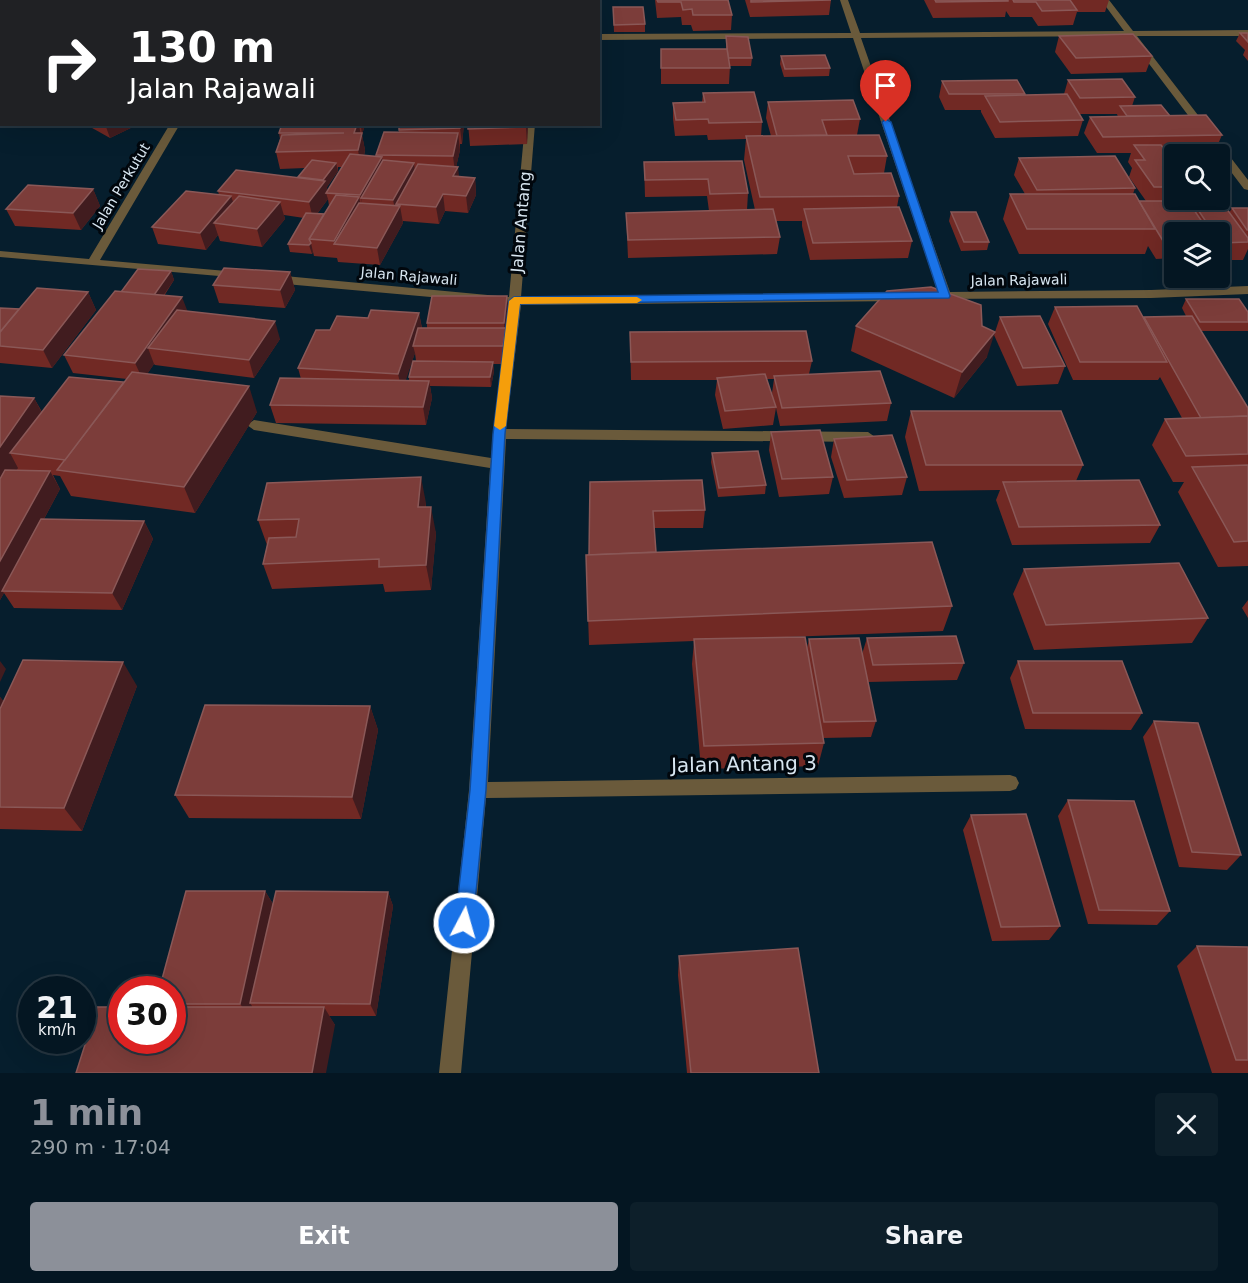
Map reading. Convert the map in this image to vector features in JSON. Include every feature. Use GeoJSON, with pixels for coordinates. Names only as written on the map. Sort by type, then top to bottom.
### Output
{"type":"FeatureCollection","features":[{"type":"Feature","properties":{"kind":"street"},"geometry":{"type":"LineString","coordinates":[[844,0],[945,296]]}},
{"type":"Feature","properties":{"kind":"street"},"geometry":{"type":"LineString","coordinates":[[1105,0],[1248,186]]}},
{"type":"Feature","properties":{"kind":"street"},"geometry":{"type":"LineString","coordinates":[[600,37],[1248,33]]}},
{"type":"Feature","properties":{"kind":"street","name":"Jalan Perkutut"},"geometry":{"type":"LineString","coordinates":[[93,262],[174,126]]}},
{"type":"Feature","properties":{"kind":"street","name":"Jalan Antang"},"geometry":{"type":"LineString","coordinates":[[450,1073],[478,790],[499,434],[530,126]]}},
{"type":"Feature","properties":{"kind":"street","name":"Jalan Rajawali"},"geometry":{"type":"LineString","coordinates":[[0,254],[514,301],[1151,294],[1248,290]]}},
{"type":"Feature","properties":{"kind":"street"},"geometry":{"type":"LineString","coordinates":[[254,425],[498,464]]}},
{"type":"Feature","properties":{"kind":"street"},"geometry":{"type":"LineString","coordinates":[[499,434],[868,437]]}},
{"type":"Feature","properties":{"kind":"street","name":"Jalan Antang 3"},"geometry":{"type":"LineString","coordinates":[[478,790],[1010,783]]}},
{"type":"Feature","properties":{"kind":"building"},"geometry":{"type":"Polygon","coordinates":[[[657,0],[728,0],[732,15],[693,15],[692,9],[683,10],[681,2],[658,2],[657,0]]]}},
{"type":"Feature","properties":{"kind":"building"},"geometry":{"type":"Polygon","coordinates":[[[751,0],[831,0],[751,2],[751,0]]]}},
{"type":"Feature","properties":{"kind":"building"},"geometry":{"type":"Polygon","coordinates":[[[935,0],[1008,0],[1008,1],[936,2],[935,0]]]}},
{"type":"Feature","properties":{"kind":"building"},"geometry":{"type":"Polygon","coordinates":[[[1013,0],[1070,0],[1077,10],[1042,11],[1036,2],[1014,2],[1013,0]]]}},
{"type":"Feature","properties":{"kind":"building"},"geometry":{"type":"Polygon","coordinates":[[[613,7],[643,7],[645,24],[614,25],[613,7]]]}},
{"type":"Feature","properties":{"kind":"building"},"geometry":{"type":"Polygon","coordinates":[[[1240,33],[1248,33],[1248,42],[1240,33]]]}},
{"type":"Feature","properties":{"kind":"building"},"geometry":{"type":"Polygon","coordinates":[[[1133,34],[1152,56],[1076,58],[1059,36],[1133,34]]]}},
{"type":"Feature","properties":{"kind":"building"},"geometry":{"type":"Polygon","coordinates":[[[726,36],[748,37],[752,58],[728,58],[726,36]]]}},
{"type":"Feature","properties":{"kind":"building"},"geometry":{"type":"Polygon","coordinates":[[[661,49],[727,49],[730,68],[661,68],[661,49]]]}},
{"type":"Feature","properties":{"kind":"building"},"geometry":{"type":"Polygon","coordinates":[[[825,55],[830,68],[785,69],[781,56],[825,55]]]}},
{"type":"Feature","properties":{"kind":"building"},"geometry":{"type":"Polygon","coordinates":[[[1122,79],[1135,97],[1080,98],[1068,80],[1122,79]]]}},
{"type":"Feature","properties":{"kind":"building"},"geometry":{"type":"Polygon","coordinates":[[[1017,80],[1025,94],[949,94],[942,81],[1017,80]]]}},
{"type":"Feature","properties":{"kind":"building"},"geometry":{"type":"Polygon","coordinates":[[[754,92],[762,122],[709,123],[708,119],[676,120],[673,103],[705,102],[703,93],[754,92]]]}},
{"type":"Feature","properties":{"kind":"building"},"geometry":{"type":"Polygon","coordinates":[[[1067,94],[1083,120],[1000,122],[985,96],[1067,94]]]}},
{"type":"Feature","properties":{"kind":"building"},"geometry":{"type":"Polygon","coordinates":[[[853,100],[860,119],[822,120],[827,135],[777,136],[768,102],[853,100]]]}},
{"type":"Feature","properties":{"kind":"building"},"geometry":{"type":"Polygon","coordinates":[[[1161,105],[1170,116],[1127,116],[1120,106],[1161,105]]]}},
{"type":"Feature","properties":{"kind":"building"},"geometry":{"type":"Polygon","coordinates":[[[1206,115],[1222,135],[1103,137],[1090,117],[1206,115]]]}},
{"type":"Feature","properties":{"kind":"building"},"geometry":{"type":"Polygon","coordinates":[[[281,126],[356,126],[354,133],[362,133],[358,150],[276,152],[282,135],[344,133],[279,133],[281,126]]]}},
{"type":"Feature","properties":{"kind":"building"},"geometry":{"type":"Polygon","coordinates":[[[399,126],[460,126],[460,128],[399,130],[399,126]]]}},
{"type":"Feature","properties":{"kind":"building"},"geometry":{"type":"Polygon","coordinates":[[[468,126],[526,126],[526,127],[468,129],[468,126]]]}},
{"type":"Feature","properties":{"kind":"building"},"geometry":{"type":"Polygon","coordinates":[[[384,132],[458,133],[453,156],[376,155],[384,132]]]}},
{"type":"Feature","properties":{"kind":"building"},"geometry":{"type":"Polygon","coordinates":[[[879,135],[887,156],[848,156],[854,174],[891,173],[899,196],[760,197],[746,136],[879,135]]]}},
{"type":"Feature","properties":{"kind":"building"},"geometry":{"type":"Polygon","coordinates":[[[1134,145],[1161,145],[1164,149],[1164,187],[1154,187],[1135,160],[1145,160],[1134,145]]]}},
{"type":"Feature","properties":{"kind":"building"},"geometry":{"type":"Polygon","coordinates":[[[350,154],[382,157],[360,195],[326,193],[350,154]]]}},
{"type":"Feature","properties":{"kind":"building"},"geometry":{"type":"Polygon","coordinates":[[[1115,156],[1135,188],[1037,190],[1019,158],[1115,156]]]}},
{"type":"Feature","properties":{"kind":"building"},"geometry":{"type":"Polygon","coordinates":[[[312,160],[336,163],[323,180],[298,177],[312,160]]]}},
{"type":"Feature","properties":{"kind":"building"},"geometry":{"type":"Polygon","coordinates":[[[383,160],[414,163],[393,200],[361,198],[383,160]]]}},
{"type":"Feature","properties":{"kind":"building"},"geometry":{"type":"Polygon","coordinates":[[[742,161],[748,193],[710,194],[708,179],[645,180],[644,162],[742,161]]]}},
{"type":"Feature","properties":{"kind":"building"},"geometry":{"type":"Polygon","coordinates":[[[418,164],[458,167],[453,176],[475,178],[466,196],[443,194],[436,207],[396,204],[418,164]]]}},
{"type":"Feature","properties":{"kind":"building"},"geometry":{"type":"Polygon","coordinates":[[[236,170],[325,181],[309,202],[218,191],[236,170]]]}},
{"type":"Feature","properties":{"kind":"building"},"geometry":{"type":"Polygon","coordinates":[[[28,185],[93,189],[73,213],[6,209],[28,185]]]}},
{"type":"Feature","properties":{"kind":"building"},"geometry":{"type":"Polygon","coordinates":[[[186,191],[231,196],[200,233],[152,227],[186,191]]]}},
{"type":"Feature","properties":{"kind":"building"},"geometry":{"type":"Polygon","coordinates":[[[1010,194],[1135,194],[1155,229],[1027,229],[1010,194]]]}},
{"type":"Feature","properties":{"kind":"building"},"geometry":{"type":"Polygon","coordinates":[[[336,195],[359,197],[334,241],[309,239],[336,195]]]}},
{"type":"Feature","properties":{"kind":"building"},"geometry":{"type":"Polygon","coordinates":[[[239,196],[280,202],[257,229],[214,223],[239,196]]]}},
{"type":"Feature","properties":{"kind":"building"},"geometry":{"type":"Polygon","coordinates":[[[1139,201],[1164,201],[1164,210],[1194,210],[1202,222],[1164,222],[1163,241],[1139,201]]]}},
{"type":"Feature","properties":{"kind":"building"},"geometry":{"type":"Polygon","coordinates":[[[359,203],[400,206],[377,248],[334,244],[359,203]]]}},
{"type":"Feature","properties":{"kind":"building"},"geometry":{"type":"Polygon","coordinates":[[[899,207],[912,241],[813,243],[804,209],[899,207]]]}},
{"type":"Feature","properties":{"kind":"building"},"geometry":{"type":"Polygon","coordinates":[[[1232,208],[1248,208],[1248,230],[1247,230],[1232,208]]]}},
{"type":"Feature","properties":{"kind":"building"},"geometry":{"type":"Polygon","coordinates":[[[773,209],[780,237],[628,240],[626,213],[773,209]]]}},
{"type":"Feature","properties":{"kind":"building"},"geometry":{"type":"Polygon","coordinates":[[[1198,210],[1228,210],[1248,238],[1248,242],[1230,243],[1230,222],[1206,222],[1198,210]]]}},
{"type":"Feature","properties":{"kind":"building"},"geometry":{"type":"Polygon","coordinates":[[[951,212],[976,212],[989,242],[964,242],[951,212]]]}},
{"type":"Feature","properties":{"kind":"building"},"geometry":{"type":"Polygon","coordinates":[[[306,213],[324,214],[309,239],[311,243],[309,245],[288,244],[306,213]]]}},
{"type":"Feature","properties":{"kind":"building"},"geometry":{"type":"Polygon","coordinates":[[[224,268],[290,272],[280,290],[213,285],[224,268]]]}},
{"type":"Feature","properties":{"kind":"building"},"geometry":{"type":"Polygon","coordinates":[[[138,269],[171,271],[154,295],[121,292],[138,269]]]}},
{"type":"Feature","properties":{"kind":"building"},"geometry":{"type":"Polygon","coordinates":[[[931,287],[981,305],[982,326],[995,332],[962,372],[856,326],[887,291],[931,287]]]}},
{"type":"Feature","properties":{"kind":"building"},"geometry":{"type":"Polygon","coordinates":[[[37,288],[88,292],[43,350],[0,346],[0,332],[37,288]]]}},
{"type":"Feature","properties":{"kind":"building"},"geometry":{"type":"Polygon","coordinates":[[[115,291],[182,297],[135,363],[64,355],[115,291]]]}},
{"type":"Feature","properties":{"kind":"building"},"geometry":{"type":"Polygon","coordinates":[[[432,296],[507,296],[504,323],[427,323],[432,296]]]}},
{"type":"Feature","properties":{"kind":"building"},"geometry":{"type":"Polygon","coordinates":[[[1186,299],[1239,299],[1248,312],[1248,322],[1200,322],[1186,299]]]}},
{"type":"Feature","properties":{"kind":"building"},"geometry":{"type":"Polygon","coordinates":[[[1137,306],[1167,362],[1080,362],[1055,307],[1137,306]]]}},
{"type":"Feature","properties":{"kind":"building"},"geometry":{"type":"Polygon","coordinates":[[[0,308],[19,309],[0,332],[0,308]]]}},
{"type":"Feature","properties":{"kind":"building"},"geometry":{"type":"Polygon","coordinates":[[[177,310],[275,321],[249,360],[148,348],[177,310]]]}},
{"type":"Feature","properties":{"kind":"building"},"geometry":{"type":"Polygon","coordinates":[[[371,310],[419,313],[398,374],[298,368],[316,330],[330,330],[337,316],[368,318],[371,310]]]}},
{"type":"Feature","properties":{"kind":"building"},"geometry":{"type":"Polygon","coordinates":[[[1040,316],[1065,366],[1023,368],[1000,317],[1040,316]]]}},
{"type":"Feature","properties":{"kind":"building"},"geometry":{"type":"Polygon","coordinates":[[[1192,316],[1248,408],[1248,416],[1201,418],[1144,317],[1192,316]]]}},
{"type":"Feature","properties":{"kind":"building"},"geometry":{"type":"Polygon","coordinates":[[[418,328],[506,328],[503,346],[413,346],[418,328]]]}},
{"type":"Feature","properties":{"kind":"building"},"geometry":{"type":"Polygon","coordinates":[[[806,331],[812,361],[631,362],[630,332],[806,331]]]}},
{"type":"Feature","properties":{"kind":"building"},"geometry":{"type":"Polygon","coordinates":[[[413,361],[493,362],[490,377],[409,377],[413,361]]]}},
{"type":"Feature","properties":{"kind":"building"},"geometry":{"type":"Polygon","coordinates":[[[880,371],[891,403],[782,408],[774,376],[880,371]]]}},
{"type":"Feature","properties":{"kind":"building"},"geometry":{"type":"Polygon","coordinates":[[[132,372],[249,386],[184,487],[57,470],[132,372]]]}},
{"type":"Feature","properties":{"kind":"building"},"geometry":{"type":"Polygon","coordinates":[[[765,374],[776,407],[725,411],[717,378],[765,374]]]}},
{"type":"Feature","properties":{"kind":"building"},"geometry":{"type":"Polygon","coordinates":[[[69,377],[124,382],[65,460],[10,453],[69,377]]]}},
{"type":"Feature","properties":{"kind":"building"},"geometry":{"type":"Polygon","coordinates":[[[280,378],[429,381],[423,407],[270,405],[280,378]]]}},
{"type":"Feature","properties":{"kind":"building"},"geometry":{"type":"Polygon","coordinates":[[[0,396],[34,398],[0,447],[0,396]]]}},
{"type":"Feature","properties":{"kind":"building"},"geometry":{"type":"Polygon","coordinates":[[[911,411],[1061,411],[1083,465],[926,465],[911,411]]]}},
{"type":"Feature","properties":{"kind":"building"},"geometry":{"type":"Polygon","coordinates":[[[1248,416],[1248,454],[1186,456],[1165,419],[1248,416]]]}},
{"type":"Feature","properties":{"kind":"building"},"geometry":{"type":"Polygon","coordinates":[[[820,430],[833,477],[782,479],[771,432],[820,430]]]}},
{"type":"Feature","properties":{"kind":"building"},"geometry":{"type":"Polygon","coordinates":[[[892,435],[907,477],[847,480],[834,439],[892,435]]]}},
{"type":"Feature","properties":{"kind":"building"},"geometry":{"type":"Polygon","coordinates":[[[758,451],[766,485],[719,488],[712,453],[758,451]]]}},
{"type":"Feature","properties":{"kind":"building"},"geometry":{"type":"Polygon","coordinates":[[[1248,465],[1248,541],[1234,542],[1192,467],[1248,465]]]}},
{"type":"Feature","properties":{"kind":"building"},"geometry":{"type":"Polygon","coordinates":[[[5,470],[50,471],[0,561],[0,479],[5,470]]]}},
{"type":"Feature","properties":{"kind":"building"},"geometry":{"type":"Polygon","coordinates":[[[421,477],[418,507],[431,507],[426,565],[379,567],[379,559],[263,564],[269,538],[296,537],[299,519],[258,520],[267,483],[421,477]]]}},
{"type":"Feature","properties":{"kind":"building"},"geometry":{"type":"Polygon","coordinates":[[[702,480],[705,510],[653,511],[656,552],[589,555],[590,482],[702,480]]]}},
{"type":"Feature","properties":{"kind":"building"},"geometry":{"type":"Polygon","coordinates":[[[1139,480],[1160,525],[1019,527],[1003,482],[1139,480]]]}},
{"type":"Feature","properties":{"kind":"building"},"geometry":{"type":"Polygon","coordinates":[[[41,519],[144,521],[112,593],[2,591],[41,519]]]}},
{"type":"Feature","properties":{"kind":"building"},"geometry":{"type":"Polygon","coordinates":[[[932,542],[952,606],[588,621],[586,555],[932,542]]]}},
{"type":"Feature","properties":{"kind":"building"},"geometry":{"type":"Polygon","coordinates":[[[1179,563],[1208,618],[1046,625],[1024,569],[1179,563]]]}},
{"type":"Feature","properties":{"kind":"building"},"geometry":{"type":"Polygon","coordinates":[[[956,636],[964,663],[873,665],[867,638],[956,636]]]}},
{"type":"Feature","properties":{"kind":"building"},"geometry":{"type":"Polygon","coordinates":[[[805,637],[824,743],[704,746],[694,639],[805,637]]]}},
{"type":"Feature","properties":{"kind":"building"},"geometry":{"type":"Polygon","coordinates":[[[859,638],[876,721],[824,722],[809,639],[859,638]]]}},
{"type":"Feature","properties":{"kind":"building"},"geometry":{"type":"Polygon","coordinates":[[[23,660],[123,662],[64,808],[0,807],[0,709],[23,660]]]}},
{"type":"Feature","properties":{"kind":"building"},"geometry":{"type":"Polygon","coordinates":[[[1018,661],[1122,661],[1142,713],[1033,713],[1018,661]]]}},
{"type":"Feature","properties":{"kind":"building"},"geometry":{"type":"Polygon","coordinates":[[[205,705],[370,706],[352,797],[175,795],[205,705]]]}},
{"type":"Feature","properties":{"kind":"building"},"geometry":{"type":"Polygon","coordinates":[[[1154,721],[1198,723],[1241,855],[1192,852],[1154,721]]]}},
{"type":"Feature","properties":{"kind":"building"},"geometry":{"type":"Polygon","coordinates":[[[1068,800],[1134,801],[1170,911],[1099,910],[1068,800]]]}},
{"type":"Feature","properties":{"kind":"building"},"geometry":{"type":"Polygon","coordinates":[[[1026,814],[1060,926],[1001,927],[971,815],[1026,814]]]}},
{"type":"Feature","properties":{"kind":"building"},"geometry":{"type":"Polygon","coordinates":[[[186,891],[265,891],[240,1004],[186,1004],[186,976],[163,976],[186,891]]]}},
{"type":"Feature","properties":{"kind":"building"},"geometry":{"type":"Polygon","coordinates":[[[276,891],[388,892],[370,1004],[250,1003],[276,891]]]}},
{"type":"Feature","properties":{"kind":"building"},"geometry":{"type":"Polygon","coordinates":[[[1197,946],[1248,947],[1248,1060],[1236,1060],[1197,946]]]}},
{"type":"Feature","properties":{"kind":"building"},"geometry":{"type":"Polygon","coordinates":[[[798,948],[819,1073],[691,1073],[679,956],[798,948]]]}},
{"type":"Feature","properties":{"kind":"building"},"geometry":{"type":"Polygon","coordinates":[[[97,1007],[108,1007],[108,1054],[186,1054],[186,1007],[324,1007],[312,1073],[76,1073],[82,1054],[96,1054],[97,1007]]]}},
{"type":"Feature","properties":{"kind":"slow traffic"},"geometry":{"type":"LineString","coordinates":[[500,426],[514,301],[637,300]]}},
{"type":"Feature","properties":{"kind":"route"},"geometry":{"type":"LineString","coordinates":[[464,923],[478,790],[499,434],[514,301],[945,296],[886,122]]}}]}
